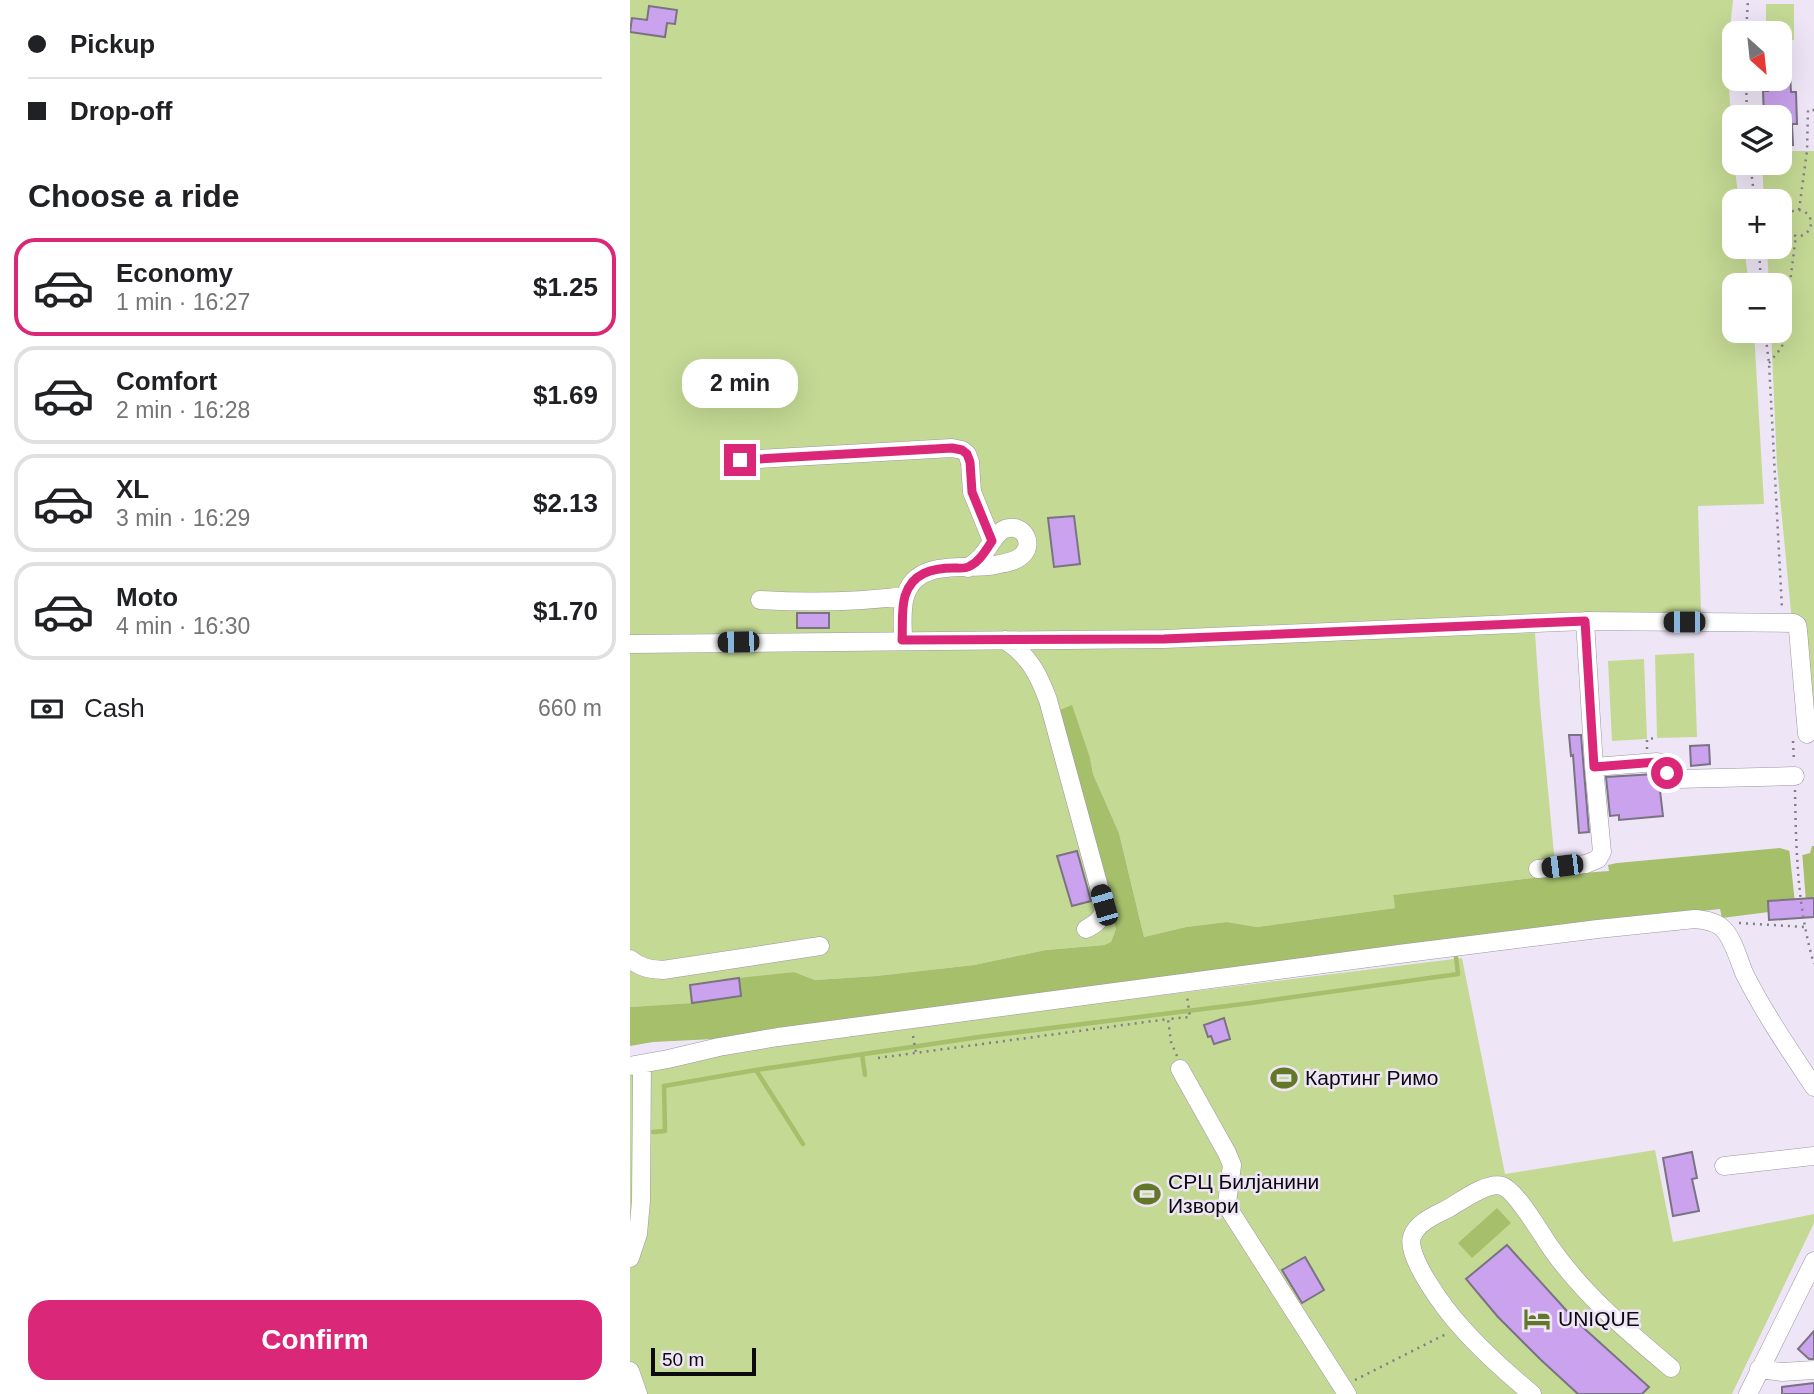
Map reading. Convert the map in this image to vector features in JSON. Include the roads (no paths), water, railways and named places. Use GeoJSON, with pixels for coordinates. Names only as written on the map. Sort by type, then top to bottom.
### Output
{"type":"FeatureCollection","features":[{"type":"Feature","properties":{"kind":"street"},"geometry":{"type":"LineString","coordinates":[[740,460],[952,448],[962,450],[970,462],[972,492],[992,541]]}},
{"type":"Feature","properties":{"kind":"street"},"geometry":{"type":"LineString","coordinates":[[902,640],[905,596],[916,577],[942,568],[968,568],[996,565],[1018,559],[1024,554],[1028,542],[1023,531],[1016,527],[1000,532],[978,560],[968,568]]}},
{"type":"Feature","properties":{"kind":"street"},"geometry":{"type":"LineString","coordinates":[[760,600],[824,602],[905,596]]}},
{"type":"Feature","properties":{"kind":"street"},"geometry":{"type":"LineString","coordinates":[[630,644],[1164,639],[1585,621],[1783,622],[1794,623],[1798,630],[1805,734]]}},
{"type":"Feature","properties":{"kind":"street"},"geometry":{"type":"LineString","coordinates":[[1538,869],[1586,864],[1601,856],[1603,847],[1594,767],[1585,621]]}},
{"type":"Feature","properties":{"kind":"street"},"geometry":{"type":"LineString","coordinates":[[1005,640],[1026,657],[1048,700],[1104,905],[1099,921],[1086,929]]}},
{"type":"Feature","properties":{"kind":"street"},"geometry":{"type":"LineString","coordinates":[[1594,767],[1657,762],[1662,763],[1669,776],[1678,779],[1795,776]]}},
{"type":"Feature","properties":{"kind":"street"},"geometry":{"type":"LineString","coordinates":[[630,1258],[638,1234],[640,1212],[636,1065],[778,1037],[1399,954],[1695,919],[1730,925],[1744,973],[1814,1087]]}},
{"type":"Feature","properties":{"kind":"street"},"geometry":{"type":"LineString","coordinates":[[630,959],[648,969],[663,970],[820,946]]}},
{"type":"Feature","properties":{"kind":"street"},"geometry":{"type":"LineString","coordinates":[[1180,1069],[1232,1165],[1227,1203],[1232,1213],[1345,1390]]}},
{"type":"Feature","properties":{"kind":"street"},"geometry":{"type":"LineString","coordinates":[[1724,1166],[1814,1156]]}},
{"type":"Feature","properties":{"kind":"street"},"geometry":{"type":"LineString","coordinates":[[1531,1394],[1460,1326],[1421,1272],[1411,1250],[1412,1237],[1421,1224],[1488,1186],[1502,1186],[1513,1194],[1580,1286],[1611,1317],[1671,1368]]}},
{"type":"Feature","properties":{"kind":"street"},"geometry":{"type":"LineString","coordinates":[[1748,1394],[1814,1261]]}},
{"type":"Feature","properties":{"kind":"street"},"geometry":{"type":"LineString","coordinates":[[1759,1370],[1814,1370]]}},
{"type":"Feature","properties":{"kind":"street"},"geometry":{"type":"LineString","coordinates":[[630,1371],[638,1394]]}},
{"type":"Feature","properties":{"kind":"waterway"},"geometry":{"type":"LineString","coordinates":[[653,1132],[665,1131],[664,1086],[979,1037],[1458,974],[1456,957]]}},
{"type":"Feature","properties":{"kind":"waterway"},"geometry":{"type":"LineString","coordinates":[[862,1054],[865,1075]]}},
{"type":"Feature","properties":{"kind":"waterway"},"geometry":{"type":"LineString","coordinates":[[756,1070],[803,1144]]}},
{"type":"Feature","properties":{"kind":"place","name":"Картинг Римо"},"geometry":{"type":"Point","coordinates":[1284,1078]}},
{"type":"Feature","properties":{"kind":"place","name":"СРЦ Билјанини Извори"},"geometry":{"type":"Point","coordinates":[1147,1194]}},
{"type":"Feature","properties":{"kind":"place","name":"UNIQUE"},"geometry":{"type":"Point","coordinates":[1537,1319]}}]}
